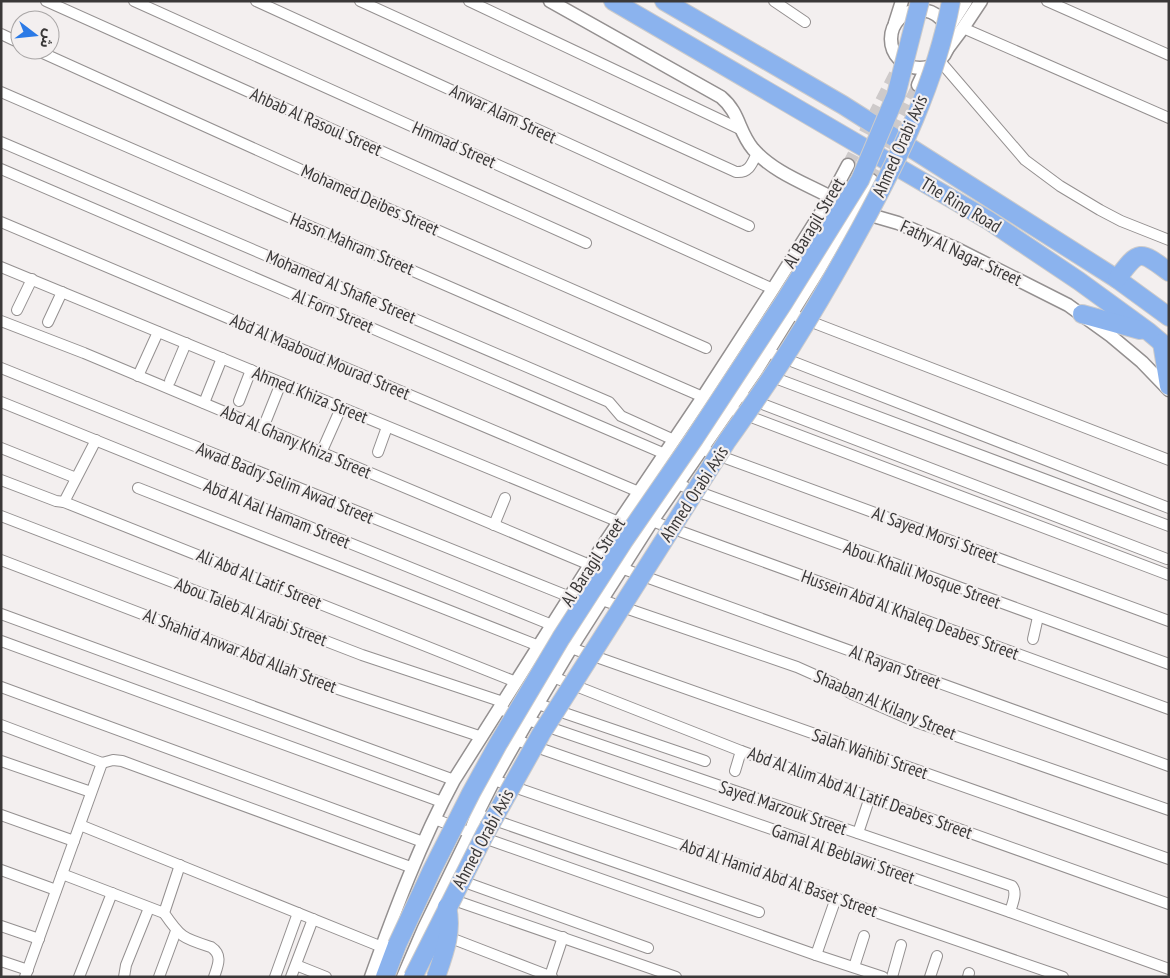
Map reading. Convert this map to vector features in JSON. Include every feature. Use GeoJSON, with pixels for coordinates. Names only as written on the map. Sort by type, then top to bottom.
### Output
{"type":"FeatureCollection","features":[{"type":"Feature","properties":{"kind":"highway","name":"The Ring Road"},"geometry":{"type":"LineString","coordinates":[[613,1],[988,220],[1080,281],[1160,341]]}},
{"type":"Feature","properties":{"kind":"highway","name":"The Ring Road"},"geometry":{"type":"LineString","coordinates":[[664,1],[843,105],[1117,279],[1169,317]]}},
{"type":"Feature","properties":{"kind":"highway","name":"Ahmed Orabi Axis"},"geometry":{"type":"LineString","coordinates":[[385,977],[397,945],[432,870],[471,793],[546,663],[623,542],[694,439],[784,302],[860,180],[896,96],[920,1]]}},
{"type":"Feature","properties":{"kind":"highway","name":"Ahmed Orabi Axis"},"geometry":{"type":"LineString","coordinates":[[409,975],[443,901],[541,734],[727,441],[792,347],[849,250],[911,130],[939,51],[951,1]]}},
{"type":"Feature","properties":{"kind":"highway"},"geometry":{"type":"LineString","coordinates":[[1117,279],[1130,261],[1138,256],[1148,257],[1169,272]]}},
{"type":"Feature","properties":{"kind":"highway"},"geometry":{"type":"LineString","coordinates":[[1082,314],[1160,341],[1169,388]]}},
{"type":"Feature","properties":{"kind":"highway"},"geometry":{"type":"LineString","coordinates":[[435,977],[443,958],[450,925],[443,901]]}},
{"type":"Feature","properties":{"kind":"street","name":"Ahbab Al Rasoul Street"},"geometry":{"type":"LineString","coordinates":[[46,1],[586,243]]}},
{"type":"Feature","properties":{"kind":"street","name":"Hmmad Street"},"geometry":{"type":"LineString","coordinates":[[134,1],[773,289]]}},
{"type":"Feature","properties":{"kind":"street","name":"Anwar Alam Street"},"geometry":{"type":"LineString","coordinates":[[256,1],[749,226]]}},
{"type":"Feature","properties":{"kind":"street"},"geometry":{"type":"LineString","coordinates":[[360,1],[736,172],[748,169],[757,153]]}},
{"type":"Feature","properties":{"kind":"street"},"geometry":{"type":"LineString","coordinates":[[469,1],[742,130]]}},
{"type":"Feature","properties":{"kind":"street","name":"Fathy Al Nagar Street"},"geometry":{"type":"LineString","coordinates":[[550,1],[721,97],[734,112],[746,138],[757,153],[777,169],[854,210],[898,223],[955,248],[1068,305],[1111,336],[1169,388]]}},
{"type":"Feature","properties":{"kind":"street"},"geometry":{"type":"LineString","coordinates":[[774,1],[805,22]]}},
{"type":"Feature","properties":{"kind":"street"},"geometry":{"type":"LineString","coordinates":[[902,1],[891,35],[891,45],[896,57],[901,62],[913,67],[926,68],[943,55],[981,1]]}},
{"type":"Feature","properties":{"kind":"street"},"geometry":{"type":"LineString","coordinates":[[943,55],[948,44],[945,26],[951,1]]}},
{"type":"Feature","properties":{"kind":"street"},"geometry":{"type":"LineString","coordinates":[[945,26],[966,1]]}},
{"type":"Feature","properties":{"kind":"street"},"geometry":{"type":"LineString","coordinates":[[1047,1],[1169,55]]}},
{"type":"Feature","properties":{"kind":"street"},"geometry":{"type":"LineString","coordinates":[[895,24],[905,14],[918,10],[932,12],[938,16],[945,26]]}},
{"type":"Feature","properties":{"kind":"street"},"geometry":{"type":"LineString","coordinates":[[963,28],[1169,118]]}},
{"type":"Feature","properties":{"kind":"street"},"geometry":{"type":"LineString","coordinates":[[943,55],[1024,160],[1060,186],[1100,210],[1121,221],[1169,240]]}},
{"type":"Feature","properties":{"kind":"street","name":"Mohamed Deibes Street"},"geometry":{"type":"LineString","coordinates":[[58,60],[357,195],[706,348]]}},
{"type":"Feature","properties":{"kind":"street"},"geometry":{"type":"LineString","coordinates":[[895,74],[901,62]]}},
{"type":"Feature","properties":{"kind":"street"},"geometry":{"type":"LineString","coordinates":[[918,85],[926,68]]}},
{"type":"Feature","properties":{"kind":"street","name":"Hassn Mahram Street"},"geometry":{"type":"LineString","coordinates":[[1,92],[703,397]]}},
{"type":"Feature","properties":{"kind":"street","name":"Mohamed Al Shafie Street"},"geometry":{"type":"LineString","coordinates":[[1,142],[609,402],[621,416],[674,440]]}},
{"type":"Feature","properties":{"kind":"street","name":"Al Baragil Street"},"geometry":{"type":"LineString","coordinates":[[371,977],[423,842],[454,780],[590,565],[773,289],[831,197],[848,165]]}},
{"type":"Feature","properties":{"kind":"street","name":"Al Forn Street"},"geometry":{"type":"LineString","coordinates":[[1,169],[665,454]]}},
{"type":"Feature","properties":{"kind":"street","name":"Al Baragil Street"},"geometry":{"type":"LineString","coordinates":[[409,975],[424,928],[443,901],[448,876],[494,780],[516,740],[571,648],[676,484],[756,371],[820,268],[871,180]]}},
{"type":"Feature","properties":{"kind":"street","name":"Abd Al Maaboud Mourad Street"},"geometry":{"type":"LineString","coordinates":[[1,222],[639,492]]}},
{"type":"Feature","properties":{"kind":"street","name":"Ahmed Khiza Street"},"geometry":{"type":"LineString","coordinates":[[2,270],[32,279],[619,522]]}},
{"type":"Feature","properties":{"kind":"street"},"geometry":{"type":"LineString","coordinates":[[17,310],[32,279]]}},
{"type":"Feature","properties":{"kind":"street"},"geometry":{"type":"LineString","coordinates":[[48,322],[62,292]]}},
{"type":"Feature","properties":{"kind":"street"},"geometry":{"type":"LineString","coordinates":[[792,314],[1169,460]]}},
{"type":"Feature","properties":{"kind":"street","name":"Abd Al Ghany Khiza Street"},"geometry":{"type":"LineString","coordinates":[[1,321],[204,403],[590,565]]}},
{"type":"Feature","properties":{"kind":"street"},"geometry":{"type":"LineString","coordinates":[[138,376],[158,332]]}},
{"type":"Feature","properties":{"kind":"street"},"geometry":{"type":"LineString","coordinates":[[170,381],[186,344]]}},
{"type":"Feature","properties":{"kind":"street"},"geometry":{"type":"LineString","coordinates":[[768,352],[1169,508]]}},
{"type":"Feature","properties":{"kind":"street"},"geometry":{"type":"LineString","coordinates":[[204,403],[222,358]]}},
{"type":"Feature","properties":{"kind":"street","name":"Awad Badry Selim Awad Street"},"geometry":{"type":"LineString","coordinates":[[1,368],[570,597]]}},
{"type":"Feature","properties":{"kind":"street"},"geometry":{"type":"LineString","coordinates":[[239,401],[251,370]]}},
{"type":"Feature","properties":{"kind":"street"},"geometry":{"type":"LineString","coordinates":[[756,371],[1169,526]]}},
{"type":"Feature","properties":{"kind":"street"},"geometry":{"type":"LineString","coordinates":[[263,428],[281,383]]}},
{"type":"Feature","properties":{"kind":"street"},"geometry":{"type":"LineString","coordinates":[[739,395],[1167,559]]}},
{"type":"Feature","properties":{"kind":"street","name":"Abd Al Aal Hamam Street"},"geometry":{"type":"LineString","coordinates":[[1,402],[552,625]]}},
{"type":"Feature","properties":{"kind":"street"},"geometry":{"type":"LineString","coordinates":[[321,452],[341,408]]}},
{"type":"Feature","properties":{"kind":"street"},"geometry":{"type":"LineString","coordinates":[[730,409],[1169,575]]}},
{"type":"Feature","properties":{"kind":"street"},"geometry":{"type":"LineString","coordinates":[[378,452],[387,426]]}},
{"type":"Feature","properties":{"kind":"street"},"geometry":{"type":"LineString","coordinates":[[64,502],[96,440]]}},
{"type":"Feature","properties":{"kind":"street"},"geometry":{"type":"LineString","coordinates":[[1,448],[76,478]]}},
{"type":"Feature","properties":{"kind":"street","name":"Al Sayed Morsi Street"},"geometry":{"type":"LineString","coordinates":[[702,449],[1169,621]]}},
{"type":"Feature","properties":{"kind":"street","name":"Ali Abd Al Latif Street"},"geometry":{"type":"LineString","coordinates":[[1,480],[56,501],[64,502],[516,682]]}},
{"type":"Feature","properties":{"kind":"street","name":"Abou Khalil Mosque Street"},"geometry":{"type":"LineString","coordinates":[[676,484],[1169,664]]}},
{"type":"Feature","properties":{"kind":"street"},"geometry":{"type":"LineString","coordinates":[[138,488],[538,646]]}},
{"type":"Feature","properties":{"kind":"street"},"geometry":{"type":"LineString","coordinates":[[494,525],[505,498]]}},
{"type":"Feature","properties":{"kind":"street","name":"Abou Taleb Al Arabi Street"},"geometry":{"type":"LineString","coordinates":[[1,516],[362,654],[502,705],[528,720]]}},
{"type":"Feature","properties":{"kind":"street","name":"Hussein Abd Al Khaleq Deabes Street"},"geometry":{"type":"LineString","coordinates":[[652,521],[1169,708]]}},
{"type":"Feature","properties":{"kind":"street","name":"Al Shahid Anwar Abd Allah Street"},"geometry":{"type":"LineString","coordinates":[[1,560],[338,689],[482,737]]}},
{"type":"Feature","properties":{"kind":"street","name":"Al Rayan Street"},"geometry":{"type":"LineString","coordinates":[[622,568],[1169,766]]}},
{"type":"Feature","properties":{"kind":"street","name":"Shaaban Al Kilany Street"},"geometry":{"type":"LineString","coordinates":[[602,600],[797,667],[916,722],[1169,810]]}},
{"type":"Feature","properties":{"kind":"street"},"geometry":{"type":"LineString","coordinates":[[1,614],[454,780]]}},
{"type":"Feature","properties":{"kind":"street"},"geometry":{"type":"LineString","coordinates":[[1033,639],[1038,617]]}},
{"type":"Feature","properties":{"kind":"street"},"geometry":{"type":"LineString","coordinates":[[1,641],[442,802]]}},
{"type":"Feature","properties":{"kind":"street","name":"Salah Wahibi Street"},"geometry":{"type":"LineString","coordinates":[[571,648],[1169,859]]}},
{"type":"Feature","properties":{"kind":"street","name":"Abd Al Alim Abd Al Latif Deabes Street"},"geometry":{"type":"LineString","coordinates":[[553,677],[741,751],[1169,904]]}},
{"type":"Feature","properties":{"kind":"street"},"geometry":{"type":"LineString","coordinates":[[1,687],[423,842]]}},
{"type":"Feature","properties":{"kind":"street"},"geometry":{"type":"LineString","coordinates":[[538,704],[705,761]]}},
{"type":"Feature","properties":{"kind":"street","name":"Sayed Marzouk Street"},"geometry":{"type":"LineString","coordinates":[[528,720],[1012,886],[1015,892],[1010,912]]}},
{"type":"Feature","properties":{"kind":"street"},"geometry":{"type":"LineString","coordinates":[[1,725],[102,762],[122,761],[413,868]]}},
{"type":"Feature","properties":{"kind":"street","name":"Gamal Al Beblawi Street"},"geometry":{"type":"LineString","coordinates":[[516,740],[1010,912],[1169,970]]}},
{"type":"Feature","properties":{"kind":"street"},"geometry":{"type":"LineString","coordinates":[[735,771],[741,751]]}},
{"type":"Feature","properties":{"kind":"street"},"geometry":{"type":"LineString","coordinates":[[1,761],[91,792]]}},
{"type":"Feature","properties":{"kind":"street"},"geometry":{"type":"LineString","coordinates":[[1,960],[27,974],[102,762]]}},
{"type":"Feature","properties":{"kind":"street","name":"Abd Al Hamid Abd Al Baset Street"},"geometry":{"type":"LineString","coordinates":[[494,780],[1063,977]]}},
{"type":"Feature","properties":{"kind":"street"},"geometry":{"type":"LineString","coordinates":[[858,833],[870,797]]}},
{"type":"Feature","properties":{"kind":"street"},"geometry":{"type":"LineString","coordinates":[[477,814],[759,912]]}},
{"type":"Feature","properties":{"kind":"street"},"geometry":{"type":"LineString","coordinates":[[1,815],[74,840]]}},
{"type":"Feature","properties":{"kind":"street"},"geometry":{"type":"LineString","coordinates":[[435,819],[470,833],[883,977]]}},
{"type":"Feature","properties":{"kind":"street"},"geometry":{"type":"LineString","coordinates":[[80,825],[382,947]]}},
{"type":"Feature","properties":{"kind":"street"},"geometry":{"type":"LineString","coordinates":[[164,913],[180,865]]}},
{"type":"Feature","properties":{"kind":"street"},"geometry":{"type":"LineString","coordinates":[[1,870],[56,890]]}},
{"type":"Feature","properties":{"kind":"street"},"geometry":{"type":"LineString","coordinates":[[62,874],[164,913],[176,931],[184,937],[215,949],[219,962],[214,977]]}},
{"type":"Feature","properties":{"kind":"street"},"geometry":{"type":"LineString","coordinates":[[448,876],[648,948]]}},
{"type":"Feature","properties":{"kind":"street"},"geometry":{"type":"LineString","coordinates":[[79,977],[112,893]]}},
{"type":"Feature","properties":{"kind":"street"},"geometry":{"type":"LineString","coordinates":[[816,955],[836,898]]}},
{"type":"Feature","properties":{"kind":"street"},"geometry":{"type":"LineString","coordinates":[[443,901],[563,937],[676,977]]}},
{"type":"Feature","properties":{"kind":"street"},"geometry":{"type":"LineString","coordinates":[[124,977],[126,964],[150,908]]}},
{"type":"Feature","properties":{"kind":"street"},"geometry":{"type":"LineString","coordinates":[[275,977],[298,913]]}},
{"type":"Feature","properties":{"kind":"street"},"geometry":{"type":"LineString","coordinates":[[291,977],[312,919]]}},
{"type":"Feature","properties":{"kind":"street"},"geometry":{"type":"LineString","coordinates":[[1,926],[39,939]]}},
{"type":"Feature","properties":{"kind":"street"},"geometry":{"type":"LineString","coordinates":[[424,928],[551,976],[563,937]]}},
{"type":"Feature","properties":{"kind":"street"},"geometry":{"type":"LineString","coordinates":[[159,977],[176,931]]}},
{"type":"Feature","properties":{"kind":"street"},"geometry":{"type":"LineString","coordinates":[[854,968],[864,936]]}},
{"type":"Feature","properties":{"kind":"street"},"geometry":{"type":"LineString","coordinates":[[892,977],[901,945]]}},
{"type":"Feature","properties":{"kind":"street"},"geometry":{"type":"LineString","coordinates":[[930,977],[936,956]]}},
{"type":"Feature","properties":{"kind":"street"},"geometry":{"type":"LineString","coordinates":[[296,965],[326,977]]}},
{"type":"Feature","properties":{"kind":"street"},"geometry":{"type":"LineString","coordinates":[[409,975],[435,977]]}},
{"type":"Feature","properties":{"kind":"tunnel"},"geometry":{"type":"LineString","coordinates":[[848,165],[895,74]]}},
{"type":"Feature","properties":{"kind":"tunnel"},"geometry":{"type":"LineString","coordinates":[[871,180],[918,85]]}}]}
